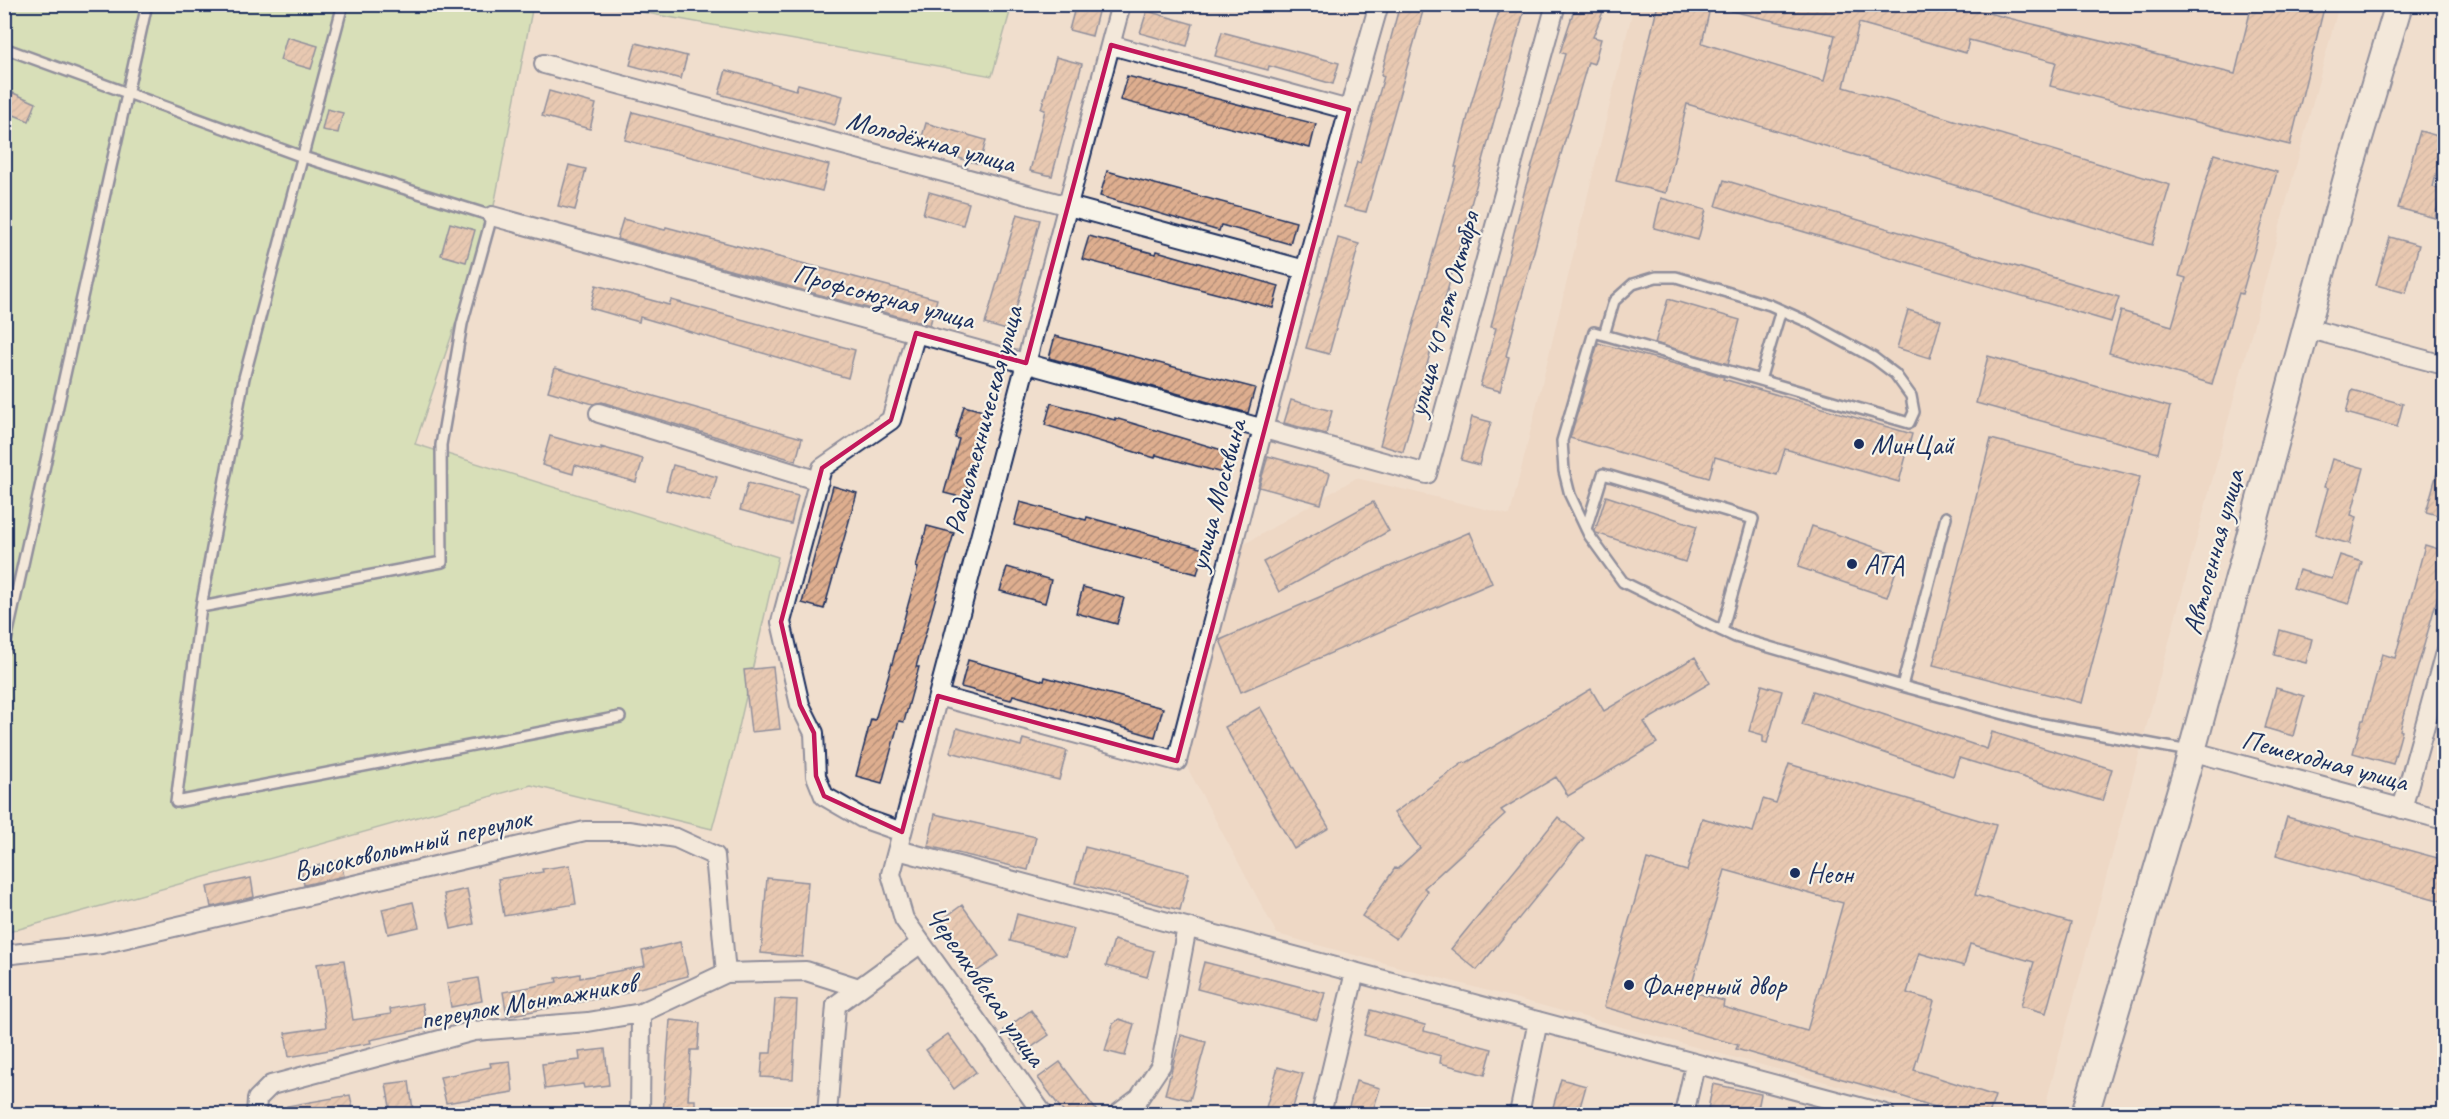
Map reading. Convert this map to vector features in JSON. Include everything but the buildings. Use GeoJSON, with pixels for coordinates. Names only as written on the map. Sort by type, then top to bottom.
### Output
{"type":"FeatureCollection","features":[{"type":"Feature","properties":{"kind":"street","name":"Радиотехническая улица"},"geometry":{"type":"LineString","coordinates":[[900,841],[1121,4]]}},
{"type":"Feature","properties":{"kind":"street","name":"улица Москвина"},"geometry":{"type":"LineString","coordinates":[[938,696],[1177,761],[1262,429],[1379,4]]}},
{"type":"Feature","properties":{"kind":"street","name":"улица 40 лет Октября"},"geometry":{"type":"LineString","coordinates":[[1262,429],[1427,474],[1556,4]]}},
{"type":"Feature","properties":{"kind":"street","name":"Автогенная улица"},"geometry":{"type":"LineString","coordinates":[[2085,1114],[2191,751],[2347,178],[2398,4]]}},
{"type":"Feature","properties":{"kind":"street"},"geometry":{"type":"LineString","coordinates":[[1110,45],[1349,110]]}},
{"type":"Feature","properties":{"kind":"street","name":"Молодёжная улица"},"geometry":{"type":"LineString","coordinates":[[544,64],[1305,270]]}},
{"type":"Feature","properties":{"kind":"street","name":"Профсоюзная улица"},"geometry":{"type":"LineString","coordinates":[[492,216],[1262,429]]}},
{"type":"Feature","properties":{"kind":"street"},"geometry":{"type":"LineString","coordinates":[[2306,328],[2445,365]]}},
{"type":"Feature","properties":{"kind":"street"},"geometry":{"type":"LineString","coordinates":[[916,333],[891,420],[822,468],[781,622],[800,705],[814,733],[816,776],[824,796],[900,841],[1187,927],[1695,1065],[1885,1114]]}},
{"type":"Feature","properties":{"kind":"street"},"geometry":{"type":"LineString","coordinates":[[599,413],[819,481]]}},
{"type":"Feature","properties":{"kind":"street"},"geometry":{"type":"LineString","coordinates":[[2402,808],[2445,656]]}},
{"type":"Feature","properties":{"kind":"street","name":"Пешеходная улица"},"geometry":{"type":"LineString","coordinates":[[2191,751],[2445,820]]}},
{"type":"Feature","properties":{"kind":"street","name":"Высоковольтный переулок"},"geometry":{"type":"LineString","coordinates":[[4,955],[101,944],[585,831],[628,831],[676,838],[715,856],[726,973]]}},
{"type":"Feature","properties":{"kind":"street","name":"Черемховская улица"},"geometry":{"type":"LineString","coordinates":[[900,841],[891,874],[904,919],[1042,1114]]}},
{"type":"Feature","properties":{"kind":"street"},"geometry":{"type":"LineString","coordinates":[[1118,1114],[1139,1098],[1161,1065],[1187,927]]}},
{"type":"Feature","properties":{"kind":"street"},"geometry":{"type":"LineString","coordinates":[[827,1114],[836,1005],[921,943]]}},
{"type":"Feature","properties":{"kind":"street","name":"переулок Монтажников"},"geometry":{"type":"LineString","coordinates":[[256,1114],[257,1099],[271,1085],[474,1031],[588,1022],[641,1013],[726,973],[806,971],[859,988]]}},
{"type":"Feature","properties":{"kind":"street"},"geometry":{"type":"LineString","coordinates":[[1320,1114],[1355,972]]}},
{"type":"Feature","properties":{"kind":"street"},"geometry":{"type":"LineString","coordinates":[[640,1114],[641,1013]]}},
{"type":"Feature","properties":{"kind":"street"},"geometry":{"type":"LineString","coordinates":[[1519,1114],[1538,1021]]}},
{"type":"Feature","properties":{"kind":"street"},"geometry":{"type":"LineString","coordinates":[[1684,1114],[1695,1065]]}},
{"type":"Feature","properties":{"kind":"lane"},"geometry":{"type":"LineString","coordinates":[[4,650],[147,4]]}},
{"type":"Feature","properties":{"kind":"lane"},"geometry":{"type":"LineString","coordinates":[[344,4],[244,378],[201,607],[176,802],[620,717]]}},
{"type":"Feature","properties":{"kind":"lane"},"geometry":{"type":"LineString","coordinates":[[4,48],[303,158],[492,216],[462,324],[441,445],[442,562],[201,607]]}},
{"type":"Feature","properties":{"kind":"lane"},"geometry":{"type":"LineString","coordinates":[[1604,335],[1614,301],[1633,284],[1656,277],[1676,277],[1781,310],[1865,353],[1895,374],[1911,396],[1914,412],[1910,423],[1593,332],[1562,441],[1564,471],[1570,495],[1586,529],[1623,582],[1735,637],[2033,722],[2191,751]]}},
{"type":"Feature","properties":{"kind":"lane"},"geometry":{"type":"LineString","coordinates":[[1760,380],[1781,310]]}},
{"type":"Feature","properties":{"kind":"lane"},"geometry":{"type":"LineString","coordinates":[[1586,529],[1603,474],[1753,519],[1722,631]]}},
{"type":"Feature","properties":{"kind":"lane"},"geometry":{"type":"LineString","coordinates":[[1902,686],[1946,517]]}},
{"type":"Feature","properties":{"kind":"highlighted area"},"geometry":{"type":"Polygon","coordinates":[[[1111,45],[1349,110],[1177,761],[938,696],[902,832],[824,796],[816,776],[814,733],[800,705],[781,622],[822,468],[891,420],[916,333],[1026,363],[1111,45]]]}},
{"type":"Feature","properties":{"kind":"shaded area"},"geometry":{"type":"Polygon","coordinates":[[[1634,5],[2339,5],[2043,1114],[1944,1114],[1277,934],[1181,756],[1228,554],[1356,478],[1510,515],[1634,5]]]}},
{"type":"Feature","properties":{"kind":"green space"},"geometry":{"type":"Polygon","coordinates":[[[5,5],[533,5],[492,216],[415,444],[778,557],[734,749],[712,829],[531,785],[5,933],[5,5]]]}},
{"type":"Feature","properties":{"kind":"green space"},"geometry":{"type":"Polygon","coordinates":[[[603,5],[1012,5],[992,76],[603,5]]]}},
{"type":"Feature","properties":{"kind":"place","name":"МинЦай"},"geometry":{"type":"Point","coordinates":[1859,444]}},
{"type":"Feature","properties":{"kind":"place","name":"АТА"},"geometry":{"type":"Point","coordinates":[1852,564]}},
{"type":"Feature","properties":{"kind":"place","name":"Неон"},"geometry":{"type":"Point","coordinates":[1795,873]}},
{"type":"Feature","properties":{"kind":"place","name":"Фанерный двор"},"geometry":{"type":"Point","coordinates":[1629,985]}}]}
